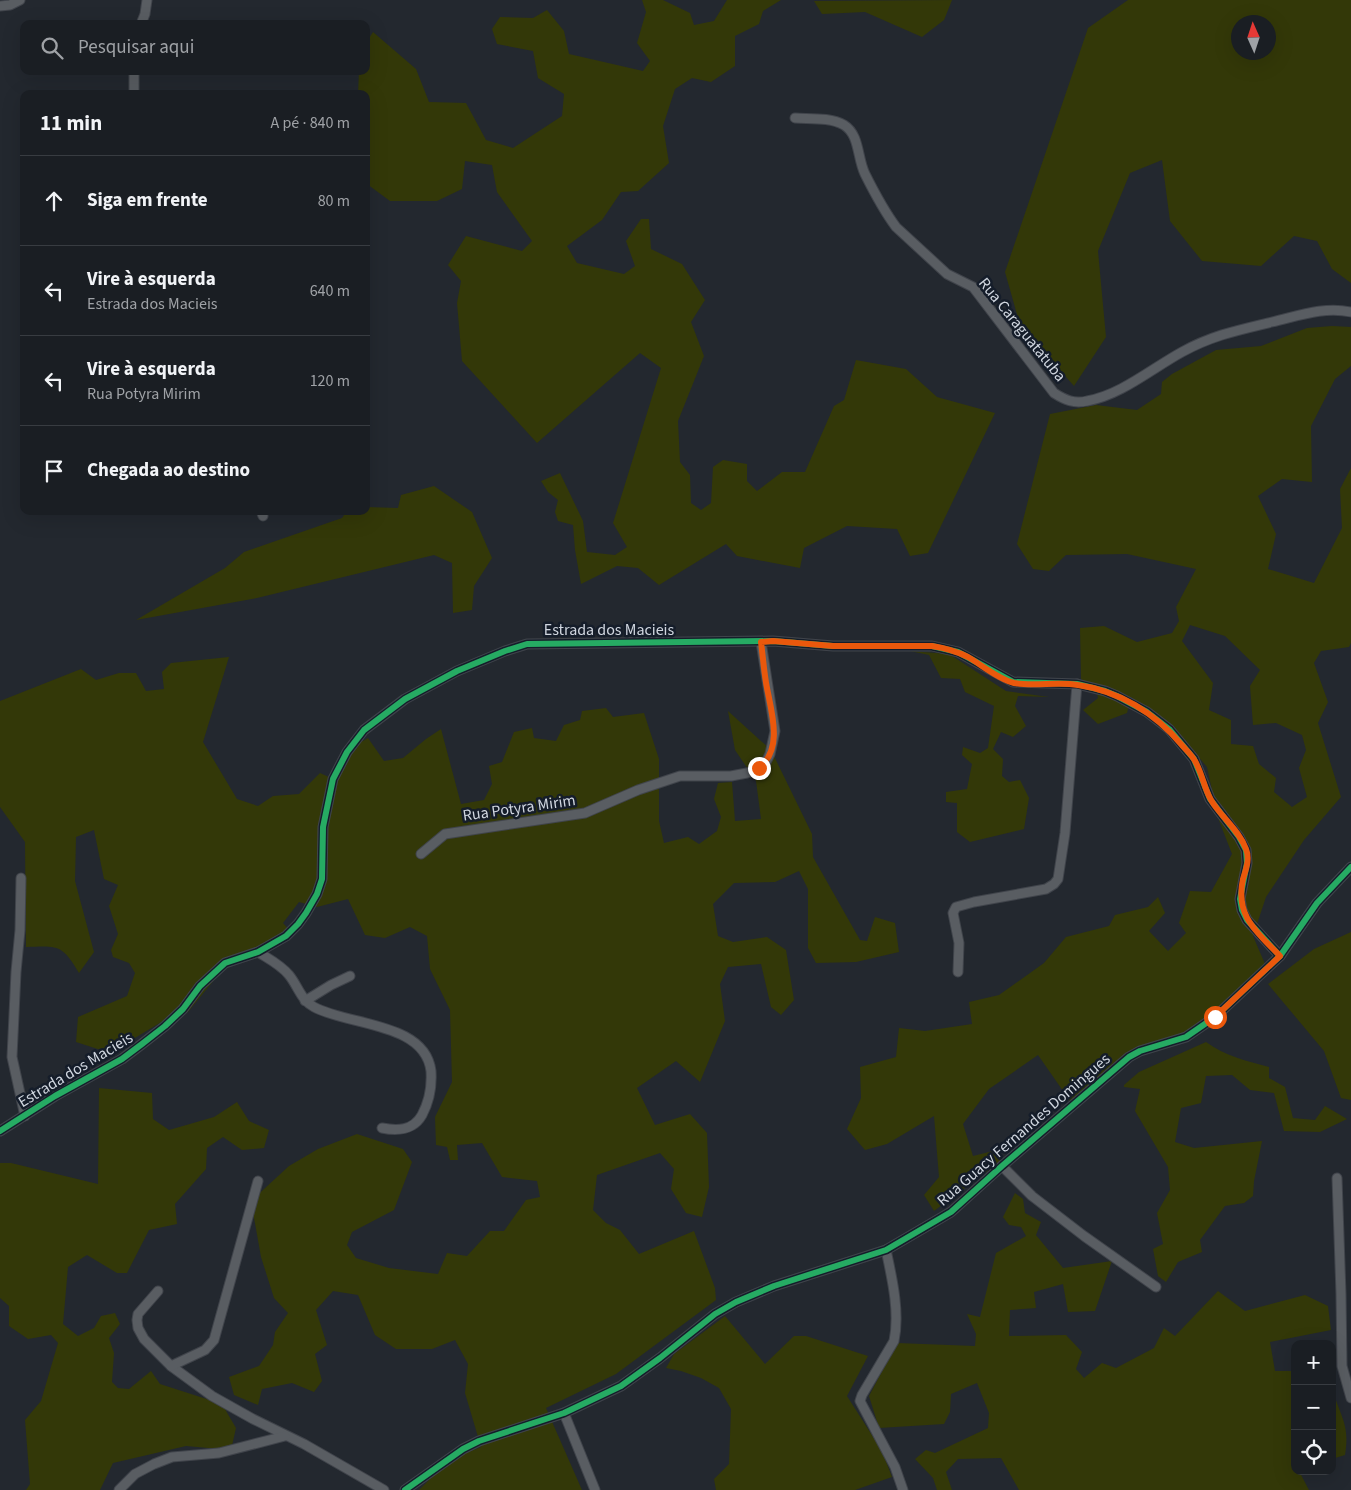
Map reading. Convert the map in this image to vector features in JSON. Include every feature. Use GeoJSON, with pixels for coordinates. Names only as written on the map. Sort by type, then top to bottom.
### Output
{"type":"FeatureCollection","features":[{"type":"Feature","properties":{"kind":"street"},"geometry":{"type":"LineString","coordinates":[[0,6],[10,5],[20,0]]}},
{"type":"Feature","properties":{"kind":"street"},"geometry":{"type":"LineString","coordinates":[[143,20],[146,14],[147,0]]}},
{"type":"Feature","properties":{"kind":"street"},"geometry":{"type":"LineString","coordinates":[[134,75],[134,90]]}},
{"type":"Feature","properties":{"kind":"street","name":"Rua Caraguatatuba"},"geometry":{"type":"LineString","coordinates":[[795,118],[836,122],[849,130],[855,138],[864,171],[889,218],[896,227],[947,274],[973,287],[1054,393],[1071,402],[1085,402],[1116,392],[1183,352],[1217,336],[1238,329],[1330,309],[1351,312]]}},
{"type":"Feature","properties":{"kind":"street","name":"Estrada dos Macieis"},"geometry":{"type":"LineString","coordinates":[[0,1131],[55,1096],[122,1059],[165,1026],[183,1009],[200,986],[225,963],[258,952],[273,944],[298,924],[317,894],[323,872],[322,841],[325,812],[333,779],[347,752],[364,730],[405,699],[457,671],[527,644],[773,641],[833,646],[932,646],[958,652],[1014,682],[1077,684],[1105,691],[1147,712],[1169,729],[1194,759],[1210,799],[1240,837],[1246,850],[1247,863],[1240,899],[1242,910],[1247,920],[1280,956]]}},
{"type":"Feature","properties":{"kind":"street","name":"Rua Potyra Mirim"},"geometry":{"type":"LineString","coordinates":[[420,854],[445,834],[585,813],[638,790],[680,776],[731,776],[747,773],[759,768],[765,764],[770,754],[774,731],[761,642]]}},
{"type":"Feature","properties":{"kind":"street"},"geometry":{"type":"LineString","coordinates":[[958,972],[959,943],[953,913],[956,907],[1046,889],[1058,879],[1063,848],[1077,684]]}},
{"type":"Feature","properties":{"kind":"street","name":"Rua Guacy Fernandes Domingues"},"geometry":{"type":"LineString","coordinates":[[405,1490],[463,1449],[479,1441],[564,1413],[607,1394],[632,1379],[715,1314],[736,1302],[774,1286],[886,1250],[951,1212],[1129,1057],[1140,1051],[1191,1035],[1229,1004],[1280,956],[1317,903],[1351,867]]}},
{"type":"Feature","properties":{"kind":"street"},"geometry":{"type":"LineString","coordinates":[[21,878],[20,930],[12,1057],[25,1116]]}},
{"type":"Feature","properties":{"kind":"street"},"geometry":{"type":"LineString","coordinates":[[258,952],[287,973],[306,1001],[326,1013],[398,1032],[409,1037],[423,1051],[430,1065],[431,1082],[423,1113],[418,1121],[406,1128],[399,1130],[382,1128]]}},
{"type":"Feature","properties":{"kind":"street"},"geometry":{"type":"LineString","coordinates":[[306,1001],[331,985],[350,976]]}},
{"type":"Feature","properties":{"kind":"street"},"geometry":{"type":"LineString","coordinates":[[1002,1166],[1032,1196],[1084,1236],[1156,1286]]}},
{"type":"Feature","properties":{"kind":"street"},"geometry":{"type":"LineString","coordinates":[[1337,1178],[1342,1366],[1351,1398]]}},
{"type":"Feature","properties":{"kind":"street"},"geometry":{"type":"LineString","coordinates":[[171,1366],[205,1350],[214,1340],[258,1181]]}},
{"type":"Feature","properties":{"kind":"street"},"geometry":{"type":"LineString","coordinates":[[886,1250],[896,1318],[896,1332],[894,1341],[860,1401],[903,1490]]}},
{"type":"Feature","properties":{"kind":"street"},"geometry":{"type":"LineString","coordinates":[[158,1290],[138,1314],[138,1328],[144,1339],[171,1366],[212,1396],[285,1436],[304,1444],[384,1490]]}},
{"type":"Feature","properties":{"kind":"street"},"geometry":{"type":"LineString","coordinates":[[564,1413],[595,1490]]}},
{"type":"Feature","properties":{"kind":"street"},"geometry":{"type":"LineString","coordinates":[[119,1490],[135,1474],[172,1457],[218,1453],[285,1436]]}},
{"type":"Feature","properties":{"kind":"green space"},"geometry":{"type":"Polygon","coordinates":[[[642,0],[663,0],[690,13],[694,25],[714,21],[727,0],[781,0],[763,11],[759,24],[735,36],[735,66],[711,82],[692,78],[675,89],[663,126],[669,163],[638,191],[621,192],[602,220],[567,246],[577,263],[624,274],[635,266],[626,241],[641,219],[649,219],[651,249],[682,264],[705,300],[691,322],[704,356],[678,421],[680,462],[690,475],[691,503],[701,510],[711,503],[713,467],[723,460],[747,464],[747,481],[757,491],[782,472],[805,472],[834,406],[844,400],[856,360],[906,369],[937,397],[995,413],[928,553],[910,556],[897,529],[847,526],[804,548],[800,568],[737,556],[726,544],[659,585],[638,568],[617,566],[581,584],[573,525],[558,521],[555,512],[558,500],[548,492],[541,481],[560,473],[583,521],[587,552],[615,555],[627,547],[613,523],[661,368],[640,353],[537,443],[462,361],[457,303],[461,281],[448,265],[466,236],[522,251],[532,241],[497,192],[492,165],[465,161],[462,189],[437,201],[390,201],[370,186],[370,90],[358,90],[359,75],[370,75],[370,37],[373,32],[416,69],[429,102],[466,103],[486,140],[513,148],[562,116],[564,94],[538,78],[533,51],[497,44],[492,29],[500,17],[533,18],[547,10],[564,31],[569,54],[643,71],[650,61],[637,43],[646,12],[642,0]]]}},
{"type":"Feature","properties":{"kind":"green space"},"geometry":{"type":"Polygon","coordinates":[[[952,0],[944,20],[922,37],[865,12],[822,14],[814,1],[952,0]]]}},
{"type":"Feature","properties":{"kind":"green space"},"geometry":{"type":"Polygon","coordinates":[[[1128,0],[1351,0],[1351,283],[1332,269],[1317,241],[1294,236],[1261,266],[1202,261],[1170,221],[1162,160],[1130,173],[1098,251],[1106,337],[1074,386],[1020,325],[1005,272],[1088,28],[1128,0]]]}},
{"type":"Feature","properties":{"kind":"green space"},"geometry":{"type":"Polygon","coordinates":[[[1351,327],[1351,366],[1335,379],[1311,426],[1312,482],[1282,479],[1258,496],[1276,534],[1268,569],[1314,583],[1342,528],[1340,489],[1351,468],[1351,643],[1349,647],[1321,651],[1314,663],[1328,702],[1318,723],[1341,797],[1304,840],[1266,897],[1253,936],[1265,964],[1234,998],[1188,1036],[1137,1049],[1070,1101],[1038,1055],[989,1089],[963,1124],[973,1156],[993,1151],[1001,1161],[934,1211],[924,1195],[939,1177],[934,1116],[887,1144],[865,1150],[847,1129],[861,1098],[860,1067],[896,1057],[899,1028],[925,1031],[972,1024],[969,1002],[999,995],[1044,963],[1066,937],[1109,926],[1115,915],[1148,907],[1158,897],[1165,913],[1149,931],[1168,951],[1186,933],[1179,923],[1190,891],[1211,892],[1232,854],[1218,818],[1207,767],[1170,723],[1131,697],[1127,713],[1098,724],[1083,710],[1098,698],[1096,689],[1081,679],[1080,628],[1104,626],[1137,642],[1172,633],[1179,621],[1176,607],[1196,569],[1127,554],[1066,555],[1049,571],[1033,569],[1017,544],[1050,414],[1096,405],[1137,410],[1161,394],[1162,382],[1172,374],[1216,350],[1261,346],[1307,328],[1351,327]],[[1190,625],[1182,641],[1213,683],[1209,710],[1231,720],[1231,744],[1253,746],[1259,764],[1276,778],[1274,792],[1292,807],[1307,797],[1299,768],[1306,750],[1302,735],[1276,723],[1253,725],[1250,686],[1260,670],[1225,636],[1190,625]]]}},
{"type":"Feature","properties":{"kind":"green space"},"geometry":{"type":"Polygon","coordinates":[[[434,486],[472,512],[492,558],[474,586],[472,610],[453,613],[452,563],[434,555],[257,598],[136,620],[225,568],[244,552],[342,518],[344,515],[370,515],[370,507],[398,508],[401,495],[434,486]]]}},
{"type":"Feature","properties":{"kind":"green space"},"geometry":{"type":"Polygon","coordinates":[[[910,651],[949,654],[1006,691],[1049,697],[1018,696],[1015,706],[1026,726],[1013,737],[1001,732],[993,749],[1003,759],[1002,776],[1009,782],[1020,780],[1029,798],[1024,829],[970,842],[957,832],[957,803],[946,802],[946,792],[967,789],[972,764],[962,755],[963,747],[980,753],[988,748],[994,706],[965,692],[960,679],[941,678],[929,655],[910,651]]]}},
{"type":"Feature","properties":{"kind":"green space"},"geometry":{"type":"Polygon","coordinates":[[[229,657],[203,742],[237,799],[258,806],[273,796],[299,794],[320,773],[331,778],[351,748],[368,738],[384,761],[403,758],[441,729],[461,804],[484,800],[492,784],[489,766],[502,762],[514,732],[532,728],[534,738],[556,741],[564,725],[580,720],[582,711],[606,708],[613,717],[644,713],[659,759],[659,821],[664,843],[688,837],[699,844],[717,831],[721,817],[714,799],[718,783],[732,782],[735,821],[761,819],[756,781],[735,750],[728,711],[771,750],[812,834],[813,857],[860,940],[867,941],[875,917],[895,923],[899,952],[856,962],[816,963],[808,948],[808,889],[799,871],[775,882],[734,883],[713,904],[718,936],[733,942],[767,937],[786,950],[794,1000],[781,1015],[771,1007],[761,964],[728,967],[720,984],[725,1021],[700,1082],[676,1061],[637,1088],[655,1125],[690,1114],[707,1133],[709,1187],[702,1217],[686,1213],[671,1189],[674,1169],[660,1153],[597,1175],[593,1210],[606,1223],[620,1230],[639,1254],[694,1231],[715,1288],[716,1300],[616,1374],[546,1408],[582,1490],[419,1490],[449,1460],[481,1447],[465,1393],[468,1364],[455,1340],[432,1349],[396,1349],[375,1335],[358,1295],[333,1291],[316,1310],[327,1345],[315,1354],[322,1381],[314,1392],[292,1383],[262,1389],[258,1405],[234,1395],[229,1377],[259,1366],[273,1345],[275,1332],[288,1313],[274,1298],[261,1257],[251,1201],[289,1166],[318,1149],[357,1134],[403,1149],[412,1162],[394,1210],[352,1232],[347,1245],[356,1258],[389,1268],[438,1274],[447,1253],[467,1256],[490,1231],[504,1231],[526,1200],[540,1197],[537,1181],[502,1177],[482,1143],[457,1145],[458,1160],[450,1160],[447,1147],[436,1145],[435,1117],[452,1082],[450,1010],[430,969],[427,936],[410,927],[385,938],[365,935],[348,899],[317,907],[299,902],[283,923],[292,933],[264,956],[228,963],[188,1012],[163,1021],[110,1053],[76,1042],[78,1017],[127,996],[135,973],[129,963],[113,957],[111,950],[118,934],[109,906],[118,885],[104,879],[94,830],[76,837],[75,881],[94,952],[79,973],[68,957],[58,949],[52,947],[26,947],[25,842],[0,807],[0,701],[81,669],[96,680],[119,673],[136,673],[146,691],[164,689],[162,672],[171,663],[229,657]]]}},
{"type":"Feature","properties":{"kind":"green space"},"geometry":{"type":"Polygon","coordinates":[[[1351,932],[1351,1100],[1341,1098],[1324,1051],[1268,984],[1314,949],[1351,932]]]}},
{"type":"Feature","properties":{"kind":"green space"},"geometry":{"type":"Polygon","coordinates":[[[1206,1042],[1228,1054],[1269,1067],[1269,1078],[1285,1087],[1293,1118],[1315,1120],[1325,1106],[1347,1119],[1320,1132],[1284,1131],[1274,1093],[1250,1090],[1232,1075],[1206,1076],[1201,1103],[1181,1108],[1175,1142],[1194,1148],[1262,1141],[1253,1196],[1244,1203],[1225,1206],[1200,1240],[1202,1252],[1178,1262],[1166,1282],[1158,1276],[1153,1249],[1163,1244],[1157,1213],[1170,1190],[1168,1167],[1135,1111],[1140,1089],[1124,1087],[1124,1085],[1139,1072],[1206,1042]]]}},
{"type":"Feature","properties":{"kind":"green space"},"geometry":{"type":"Polygon","coordinates":[[[99,1088],[152,1093],[153,1119],[169,1130],[214,1117],[237,1102],[249,1121],[269,1130],[264,1148],[242,1150],[223,1137],[207,1148],[206,1169],[175,1204],[177,1224],[149,1230],[127,1273],[117,1273],[87,1255],[68,1267],[63,1324],[78,1336],[94,1328],[101,1316],[115,1313],[120,1324],[109,1338],[114,1353],[112,1382],[118,1388],[129,1389],[151,1371],[160,1384],[222,1404],[236,1428],[231,1450],[186,1446],[113,1463],[100,1490],[26,1490],[30,1484],[25,1420],[41,1401],[58,1343],[51,1335],[28,1339],[9,1326],[9,1306],[0,1298],[0,1163],[11,1163],[98,1184],[99,1088]]]}},
{"type":"Feature","properties":{"kind":"green space"},"geometry":{"type":"Polygon","coordinates":[[[1015,1193],[1023,1199],[1025,1213],[1041,1222],[1036,1235],[1063,1268],[1112,1261],[1095,1311],[1068,1312],[1063,1284],[1034,1292],[1036,1308],[1010,1310],[1009,1336],[1066,1335],[1082,1352],[1076,1369],[1084,1378],[1102,1363],[1116,1368],[1154,1348],[1164,1328],[1175,1336],[1218,1291],[1245,1311],[1305,1295],[1328,1306],[1331,1330],[1270,1342],[1275,1371],[1291,1371],[1291,1475],[1301,1475],[1309,1490],[1019,1490],[1001,1458],[958,1459],[946,1472],[952,1490],[937,1490],[933,1478],[915,1459],[926,1450],[935,1453],[988,1428],[989,1413],[977,1383],[951,1394],[950,1412],[944,1424],[879,1428],[869,1396],[897,1343],[975,1346],[976,1334],[967,1314],[980,1317],[996,1253],[1026,1236],[1021,1227],[1009,1225],[1003,1217],[1015,1193]]]}},
{"type":"Feature","properties":{"kind":"green space"},"geometry":{"type":"Polygon","coordinates":[[[725,1316],[765,1364],[794,1336],[806,1336],[868,1356],[847,1396],[882,1451],[892,1477],[855,1490],[716,1490],[714,1479],[729,1464],[731,1409],[719,1388],[701,1378],[666,1368],[674,1354],[725,1316]]]}},
{"type":"Feature","properties":{"kind":"green space"},"geometry":{"type":"Polygon","coordinates":[[[1336,1401],[1345,1426],[1345,1455],[1336,1458],[1336,1401]]]}},
{"type":"Feature","properties":{"kind":"cycle path"},"geometry":{"type":"LineString","coordinates":[[0,1131],[55,1096],[122,1059],[165,1026],[183,1009],[200,986],[225,963],[258,952],[286,936],[298,924],[317,894],[322,879],[323,827],[333,779],[347,752],[364,730],[405,699],[457,671],[527,644],[773,641],[833,646],[932,646],[958,652],[1013,682],[1077,684],[1105,691],[1147,712],[1169,729],[1194,759],[1210,799],[1239,837],[1246,850],[1247,863],[1240,899],[1242,910],[1247,920],[1280,956]]}},
{"type":"Feature","properties":{"kind":"cycle path"},"geometry":{"type":"LineString","coordinates":[[405,1490],[463,1449],[479,1441],[564,1413],[621,1386],[715,1314],[736,1302],[774,1286],[886,1250],[951,1212],[1129,1057],[1140,1051],[1186,1037],[1215,1017],[1280,956],[1317,903],[1351,867]]}},
{"type":"Feature","properties":{"kind":"route"},"geometry":{"type":"LineString","coordinates":[[759,768],[765,764],[770,754],[774,731],[761,642],[793,642],[833,646],[932,646],[946,648],[958,652],[1009,681],[1048,685],[1077,684],[1105,691],[1134,704],[1169,729],[1194,759],[1210,799],[1240,837],[1247,854],[1240,899],[1242,910],[1247,920],[1280,956],[1215,1017]]}}]}
